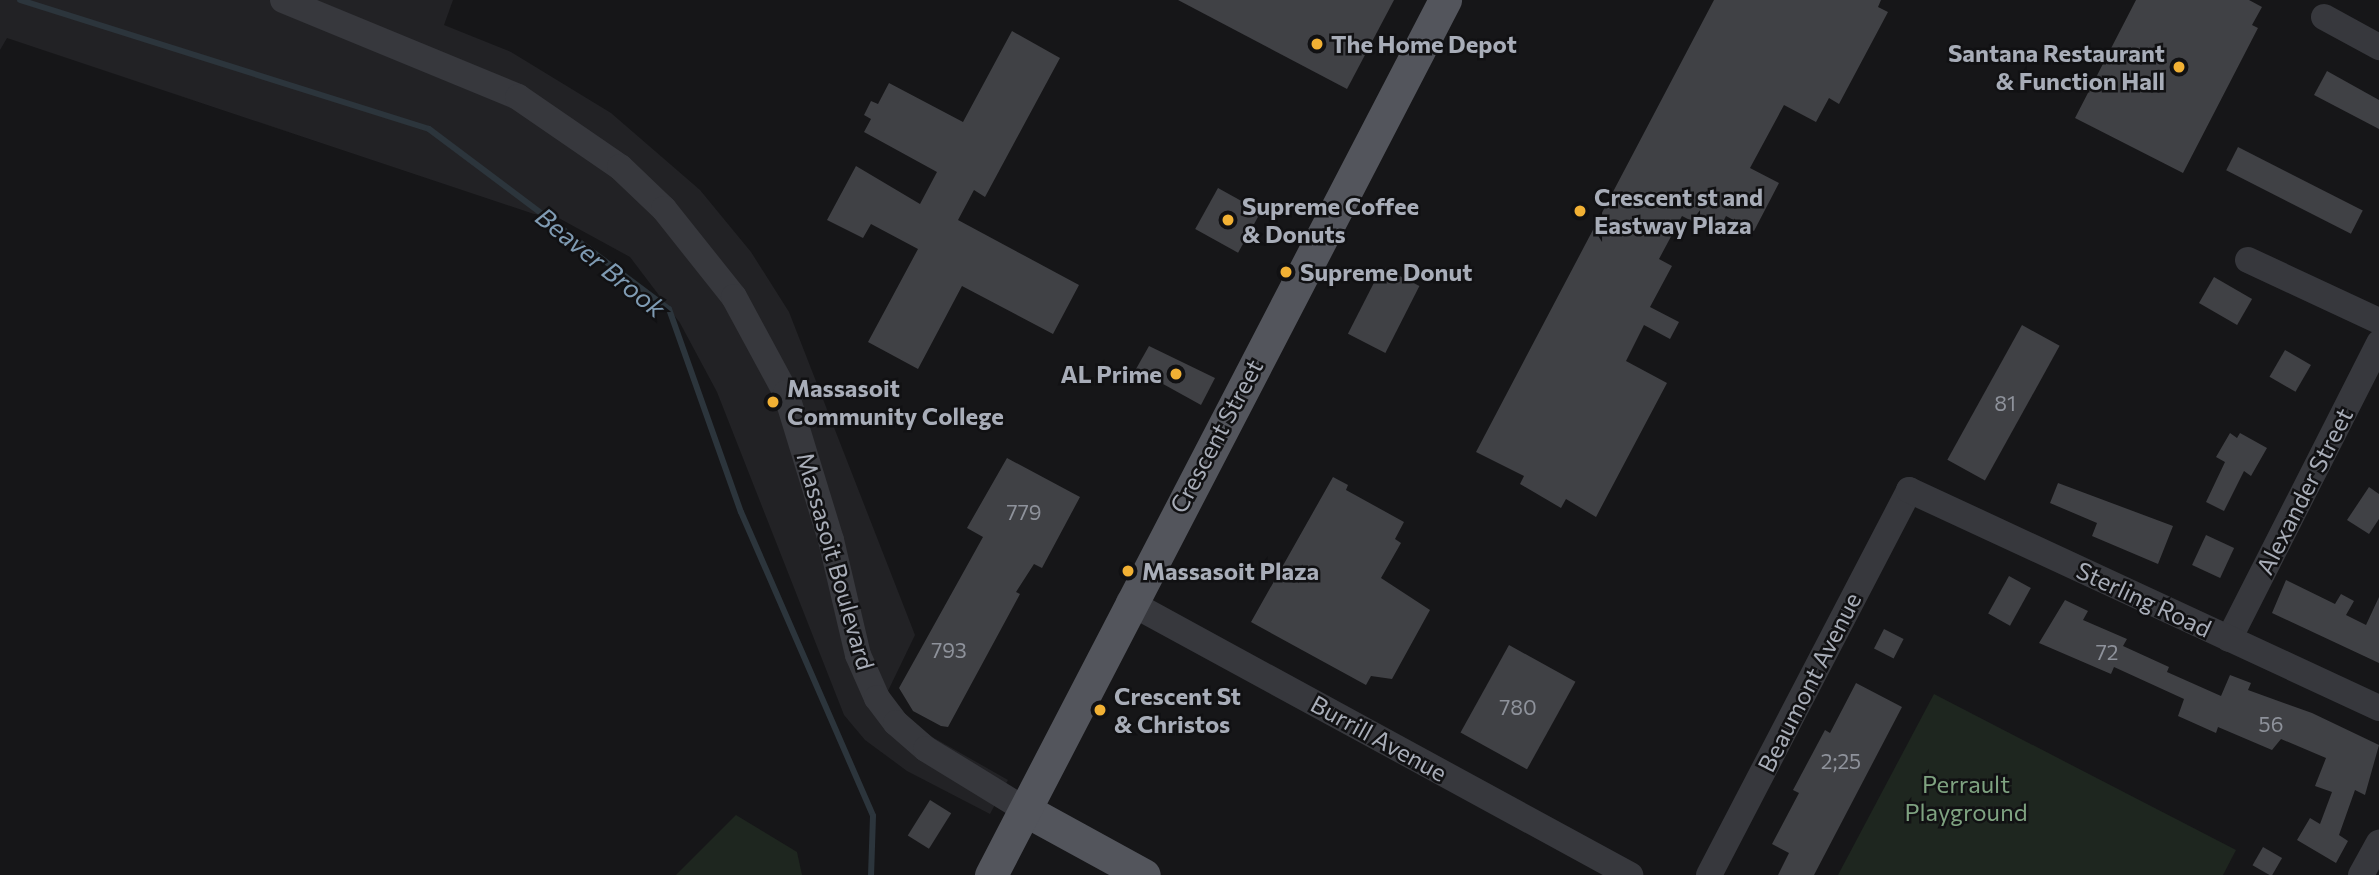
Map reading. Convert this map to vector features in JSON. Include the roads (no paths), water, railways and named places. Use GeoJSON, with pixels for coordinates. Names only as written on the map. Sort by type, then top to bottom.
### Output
{"type":"FeatureCollection","features":[{"type":"Feature","properties":{"kind":"main road","name":"Crescent Street"},"geometry":{"type":"LineString","coordinates":[[991,875],[1027,811],[1129,602],[1445,0]]}},
{"type":"Feature","properties":{"kind":"main road"},"geometry":{"type":"LineString","coordinates":[[1027,811],[1144,875]]}},
{"type":"Feature","properties":{"kind":"street","name":"Massasoit Boulevard"},"geometry":{"type":"LineString","coordinates":[[283,0],[518,97],[620,167],[670,216],[734,297],[786,393],[831,540],[858,655],[877,698],[896,723],[926,749],[1027,811]]}},
{"type":"Feature","properties":{"kind":"street"},"geometry":{"type":"LineString","coordinates":[[2324,17],[2379,47]]}},
{"type":"Feature","properties":{"kind":"street"},"geometry":{"type":"LineString","coordinates":[[2248,260],[2379,321]]}},
{"type":"Feature","properties":{"kind":"street","name":"Alexander Street"},"geometry":{"type":"LineString","coordinates":[[2230,639],[2379,343]]}},
{"type":"Feature","properties":{"kind":"street","name":"Sterling Road"},"geometry":{"type":"LineString","coordinates":[[1909,490],[2379,708]]}},
{"type":"Feature","properties":{"kind":"street","name":"Beaumont Avenue"},"geometry":{"type":"LineString","coordinates":[[1709,875],[1909,490]]}},
{"type":"Feature","properties":{"kind":"street","name":"Burrill Avenue"},"geometry":{"type":"LineString","coordinates":[[1129,602],[1630,875]]}},
{"type":"Feature","properties":{"kind":"street"},"geometry":{"type":"LineString","coordinates":[[2361,875],[2379,843]]}},
{"type":"Feature","properties":{"kind":"waterway","name":"Beaver Brook"},"geometry":{"type":"LineString","coordinates":[[20,0],[429,129],[669,309],[741,512],[873,816],[871,875]]}},
{"type":"Feature","properties":{"kind":"place","name":"The Home Depot"},"geometry":{"type":"Point","coordinates":[1317,44]}},
{"type":"Feature","properties":{"kind":"place","name":"Santana Restaurant & Function Hall"},"geometry":{"type":"Point","coordinates":[2179,67]}},
{"type":"Feature","properties":{"kind":"place","name":"Crescent st and Eastway Plaza"},"geometry":{"type":"Point","coordinates":[1580,211]}},
{"type":"Feature","properties":{"kind":"place","name":"Supreme Coffee & Donuts"},"geometry":{"type":"Point","coordinates":[1228,220]}},
{"type":"Feature","properties":{"kind":"place","name":"Supreme Donut"},"geometry":{"type":"Point","coordinates":[1286,272]}},
{"type":"Feature","properties":{"kind":"place","name":"AL Prime"},"geometry":{"type":"Point","coordinates":[1176,374]}},
{"type":"Feature","properties":{"kind":"place","name":"Massasoit Community College"},"geometry":{"type":"Point","coordinates":[773,402]}},
{"type":"Feature","properties":{"kind":"place","name":"Massasoit Plaza"},"geometry":{"type":"Point","coordinates":[1128,571]}},
{"type":"Feature","properties":{"kind":"place","name":"Crescent St & Christos"},"geometry":{"type":"Point","coordinates":[1100,710]}},
{"type":"Feature","properties":{"kind":"park label","name":"Perrault Playground"},"geometry":{"type":"Point","coordinates":[1966,798]}}]}
